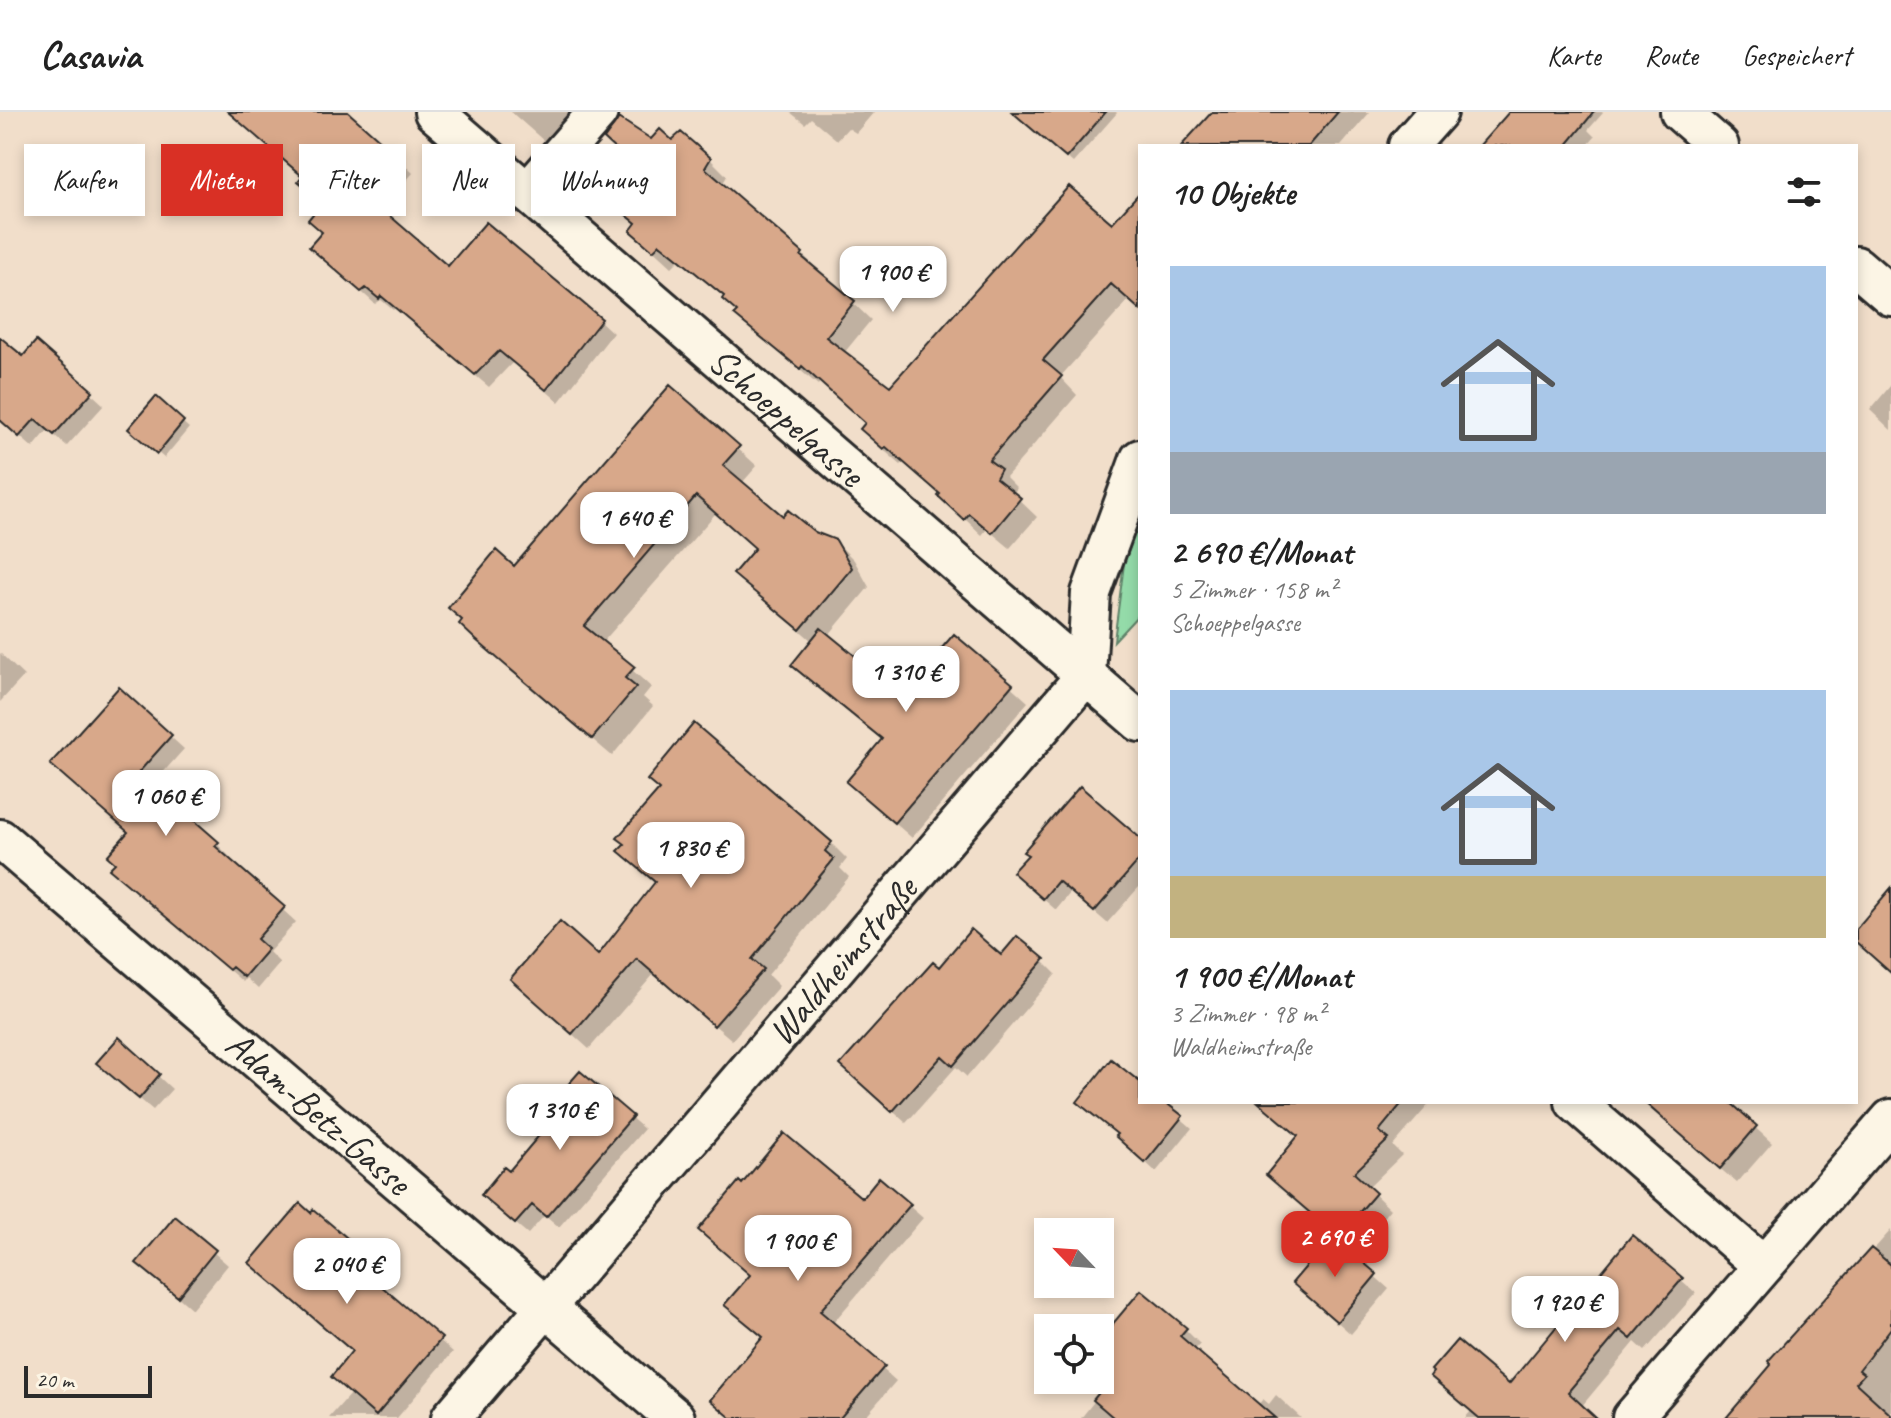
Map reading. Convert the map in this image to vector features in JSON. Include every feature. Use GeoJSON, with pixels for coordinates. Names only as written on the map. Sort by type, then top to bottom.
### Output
{"type":"FeatureCollection","features":[{"type":"Feature","properties":{"kind":"street","name":"Schoeppelgasse"},"geometry":{"type":"LineString","coordinates":[[434,112],[1138,720]]}},
{"type":"Feature","properties":{"kind":"street"},"geometry":{"type":"LineString","coordinates":[[527,193],[598,112]]}},
{"type":"Feature","properties":{"kind":"street"},"geometry":{"type":"LineString","coordinates":[[1410,144],[1438,112]]}},
{"type":"Feature","properties":{"kind":"street"},"geometry":{"type":"LineString","coordinates":[[1680,112],[1717,144]]}},
{"type":"Feature","properties":{"kind":"street"},"geometry":{"type":"LineString","coordinates":[[1858,268],[1891,296]]}},
{"type":"Feature","properties":{"kind":"street"},"geometry":{"type":"LineString","coordinates":[[1086,675],[1091,593],[1138,464]]}},
{"type":"Feature","properties":{"kind":"street","name":"Waldheimstraße"},"geometry":{"type":"LineString","coordinates":[[451,1418],[1086,675]]}},
{"type":"Feature","properties":{"kind":"street","name":"Adam-Betz-Gasse"},"geometry":{"type":"LineString","coordinates":[[0,839],[675,1418]]}},
{"type":"Feature","properties":{"kind":"street"},"geometry":{"type":"LineString","coordinates":[[1577,1104],[1763,1266]]}},
{"type":"Feature","properties":{"kind":"street"},"geometry":{"type":"LineString","coordinates":[[1632,1418],[1891,1119]]}},
{"type":"Feature","properties":{"kind":"green space"},"geometry":{"type":"Polygon","coordinates":[[[1138,523],[1138,615],[1114,641],[1124,564],[1138,523]]]}},
{"type":"Feature","properties":{"kind":"building"},"geometry":{"type":"Polygon","coordinates":[[[228,112],[348,112],[384,144],[299,144],[299,173],[283,160],[283,144],[265,144],[228,112]]]}},
{"type":"Feature","properties":{"kind":"building"},"geometry":{"type":"Polygon","coordinates":[[[1012,112],[1106,112],[1066,158],[1012,112]]]}},
{"type":"Feature","properties":{"kind":"building"},"geometry":{"type":"Polygon","coordinates":[[[1212,112],[1338,112],[1311,144],[1183,144],[1212,112]]]}},
{"type":"Feature","properties":{"kind":"building"},"geometry":{"type":"Polygon","coordinates":[[[1509,112],[1594,112],[1568,144],[1481,144],[1509,112]]]}},
{"type":"Feature","properties":{"kind":"building"},"geometry":{"type":"Polygon","coordinates":[[[619,118],[651,139],[660,129],[672,140],[681,132],[711,158],[705,168],[855,301],[826,337],[890,386],[1069,186],[1112,223],[1138,194],[1138,308],[1111,284],[1043,360],[1062,376],[989,460],[1001,469],[996,478],[1021,498],[992,533],[969,514],[964,520],[938,496],[940,494],[886,447],[883,449],[860,429],[865,423],[802,366],[800,369],[734,315],[737,312],[722,299],[724,296],[660,244],[653,251],[630,231],[636,223],[627,216],[676,216],[676,144],[609,144],[604,139],[619,118]]]}},
{"type":"Feature","properties":{"kind":"building"},"geometry":{"type":"Polygon","coordinates":[[[311,216],[390,216],[448,266],[486,222],[602,319],[546,390],[499,351],[475,375],[381,296],[379,299],[366,288],[361,292],[309,247],[322,232],[308,220],[311,216]]]}},
{"type":"Feature","properties":{"kind":"building"},"geometry":{"type":"Polygon","coordinates":[[[0,337],[23,356],[36,341],[93,391],[54,435],[35,419],[19,437],[0,420],[0,337]]]}},
{"type":"Feature","properties":{"kind":"building"},"geometry":{"type":"Polygon","coordinates":[[[670,385],[740,446],[723,465],[783,516],[788,510],[815,532],[836,540],[852,568],[800,630],[733,574],[755,548],[696,496],[584,626],[635,667],[625,678],[636,687],[592,739],[476,640],[459,624],[462,620],[448,608],[496,550],[514,566],[670,385]]]}},
{"type":"Feature","properties":{"kind":"building"},"geometry":{"type":"Polygon","coordinates":[[[156,396],[184,421],[157,454],[128,429],[156,396]]]}},
{"type":"Feature","properties":{"kind":"building"},"geometry":{"type":"Polygon","coordinates":[[[821,628],[902,694],[954,634],[1013,684],[894,823],[846,782],[882,739],[791,665],[821,628]]]}},
{"type":"Feature","properties":{"kind":"building"},"geometry":{"type":"Polygon","coordinates":[[[119,687],[172,735],[139,772],[219,842],[215,846],[285,907],[257,939],[268,949],[244,977],[232,967],[229,970],[109,869],[115,863],[107,856],[128,832],[50,764],[119,687]]]}},
{"type":"Feature","properties":{"kind":"building"},"geometry":{"type":"Polygon","coordinates":[[[694,723],[832,842],[825,851],[834,859],[752,959],[764,969],[714,1026],[637,959],[572,1034],[510,979],[560,921],[598,955],[655,882],[618,851],[625,844],[617,838],[659,790],[647,780],[694,723]]]}},
{"type":"Feature","properties":{"kind":"building"},"geometry":{"type":"Polygon","coordinates":[[[1080,786],[1138,836],[1138,861],[1094,912],[1058,881],[1043,899],[1012,872],[1028,855],[1023,852],[1080,786]]]}},
{"type":"Feature","properties":{"kind":"building"},"geometry":{"type":"Polygon","coordinates":[[[1891,888],[1891,973],[1858,944],[1858,927],[1891,888]]]}},
{"type":"Feature","properties":{"kind":"building"},"geometry":{"type":"Polygon","coordinates":[[[971,929],[1001,955],[1017,936],[1045,959],[953,1066],[942,1056],[892,1112],[840,1065],[933,962],[939,967],[971,929]]]}},
{"type":"Feature","properties":{"kind":"building"},"geometry":{"type":"Polygon","coordinates":[[[119,1037],[160,1074],[139,1099],[96,1063],[119,1037]]]}},
{"type":"Feature","properties":{"kind":"building"},"geometry":{"type":"Polygon","coordinates":[[[1111,1059],[1138,1080],[1138,1104],[1168,1104],[1183,1116],[1145,1163],[1115,1136],[1117,1134],[1077,1102],[1111,1059]]]}},
{"type":"Feature","properties":{"kind":"building"},"geometry":{"type":"Polygon","coordinates":[[[580,1071],[633,1116],[546,1217],[532,1205],[515,1224],[481,1195],[504,1167],[509,1171],[565,1103],[557,1097],[580,1071]]]}},
{"type":"Feature","properties":{"kind":"building"},"geometry":{"type":"Polygon","coordinates":[[[1260,1104],[1401,1104],[1379,1131],[1389,1139],[1354,1173],[1376,1193],[1338,1237],[1266,1175],[1298,1136],[1260,1104]]]}},
{"type":"Feature","properties":{"kind":"building"},"geometry":{"type":"Polygon","coordinates":[[[1646,1104],[1732,1104],[1757,1126],[1720,1169],[1646,1104]]]}},
{"type":"Feature","properties":{"kind":"building"},"geometry":{"type":"Polygon","coordinates":[[[784,1133],[862,1198],[879,1177],[911,1204],[820,1311],[885,1366],[840,1418],[731,1418],[710,1400],[763,1337],[724,1305],[750,1275],[698,1230],[739,1181],[742,1184],[784,1133]]]}},
{"type":"Feature","properties":{"kind":"building"},"geometry":{"type":"Polygon","coordinates":[[[300,1203],[311,1213],[313,1209],[366,1254],[363,1258],[373,1266],[366,1273],[442,1338],[376,1416],[331,1377],[352,1351],[249,1263],[300,1203]]]}},
{"type":"Feature","properties":{"kind":"building"},"geometry":{"type":"Polygon","coordinates":[[[175,1216],[216,1250],[178,1297],[136,1263],[175,1216]]]}},
{"type":"Feature","properties":{"kind":"building"},"geometry":{"type":"Polygon","coordinates":[[[1632,1235],[1683,1278],[1631,1339],[1620,1330],[1568,1392],[1596,1418],[1479,1418],[1430,1376],[1431,1370],[1457,1340],[1509,1384],[1632,1235]]]}},
{"type":"Feature","properties":{"kind":"building"},"geometry":{"type":"Polygon","coordinates":[[[1332,1236],[1377,1274],[1337,1322],[1292,1283],[1332,1236]]]}},
{"type":"Feature","properties":{"kind":"building"},"geometry":{"type":"Polygon","coordinates":[[[1871,1248],[1891,1265],[1891,1328],[1859,1370],[1864,1374],[1856,1383],[1891,1418],[1726,1418],[1771,1365],[1768,1361],[1871,1248]]]}},
{"type":"Feature","properties":{"kind":"building"},"geometry":{"type":"Polygon","coordinates":[[[1141,1290],[1187,1328],[1180,1336],[1275,1418],[1114,1418],[1093,1400],[1098,1394],[1114,1394],[1114,1322],[1141,1290]]]}}]}
